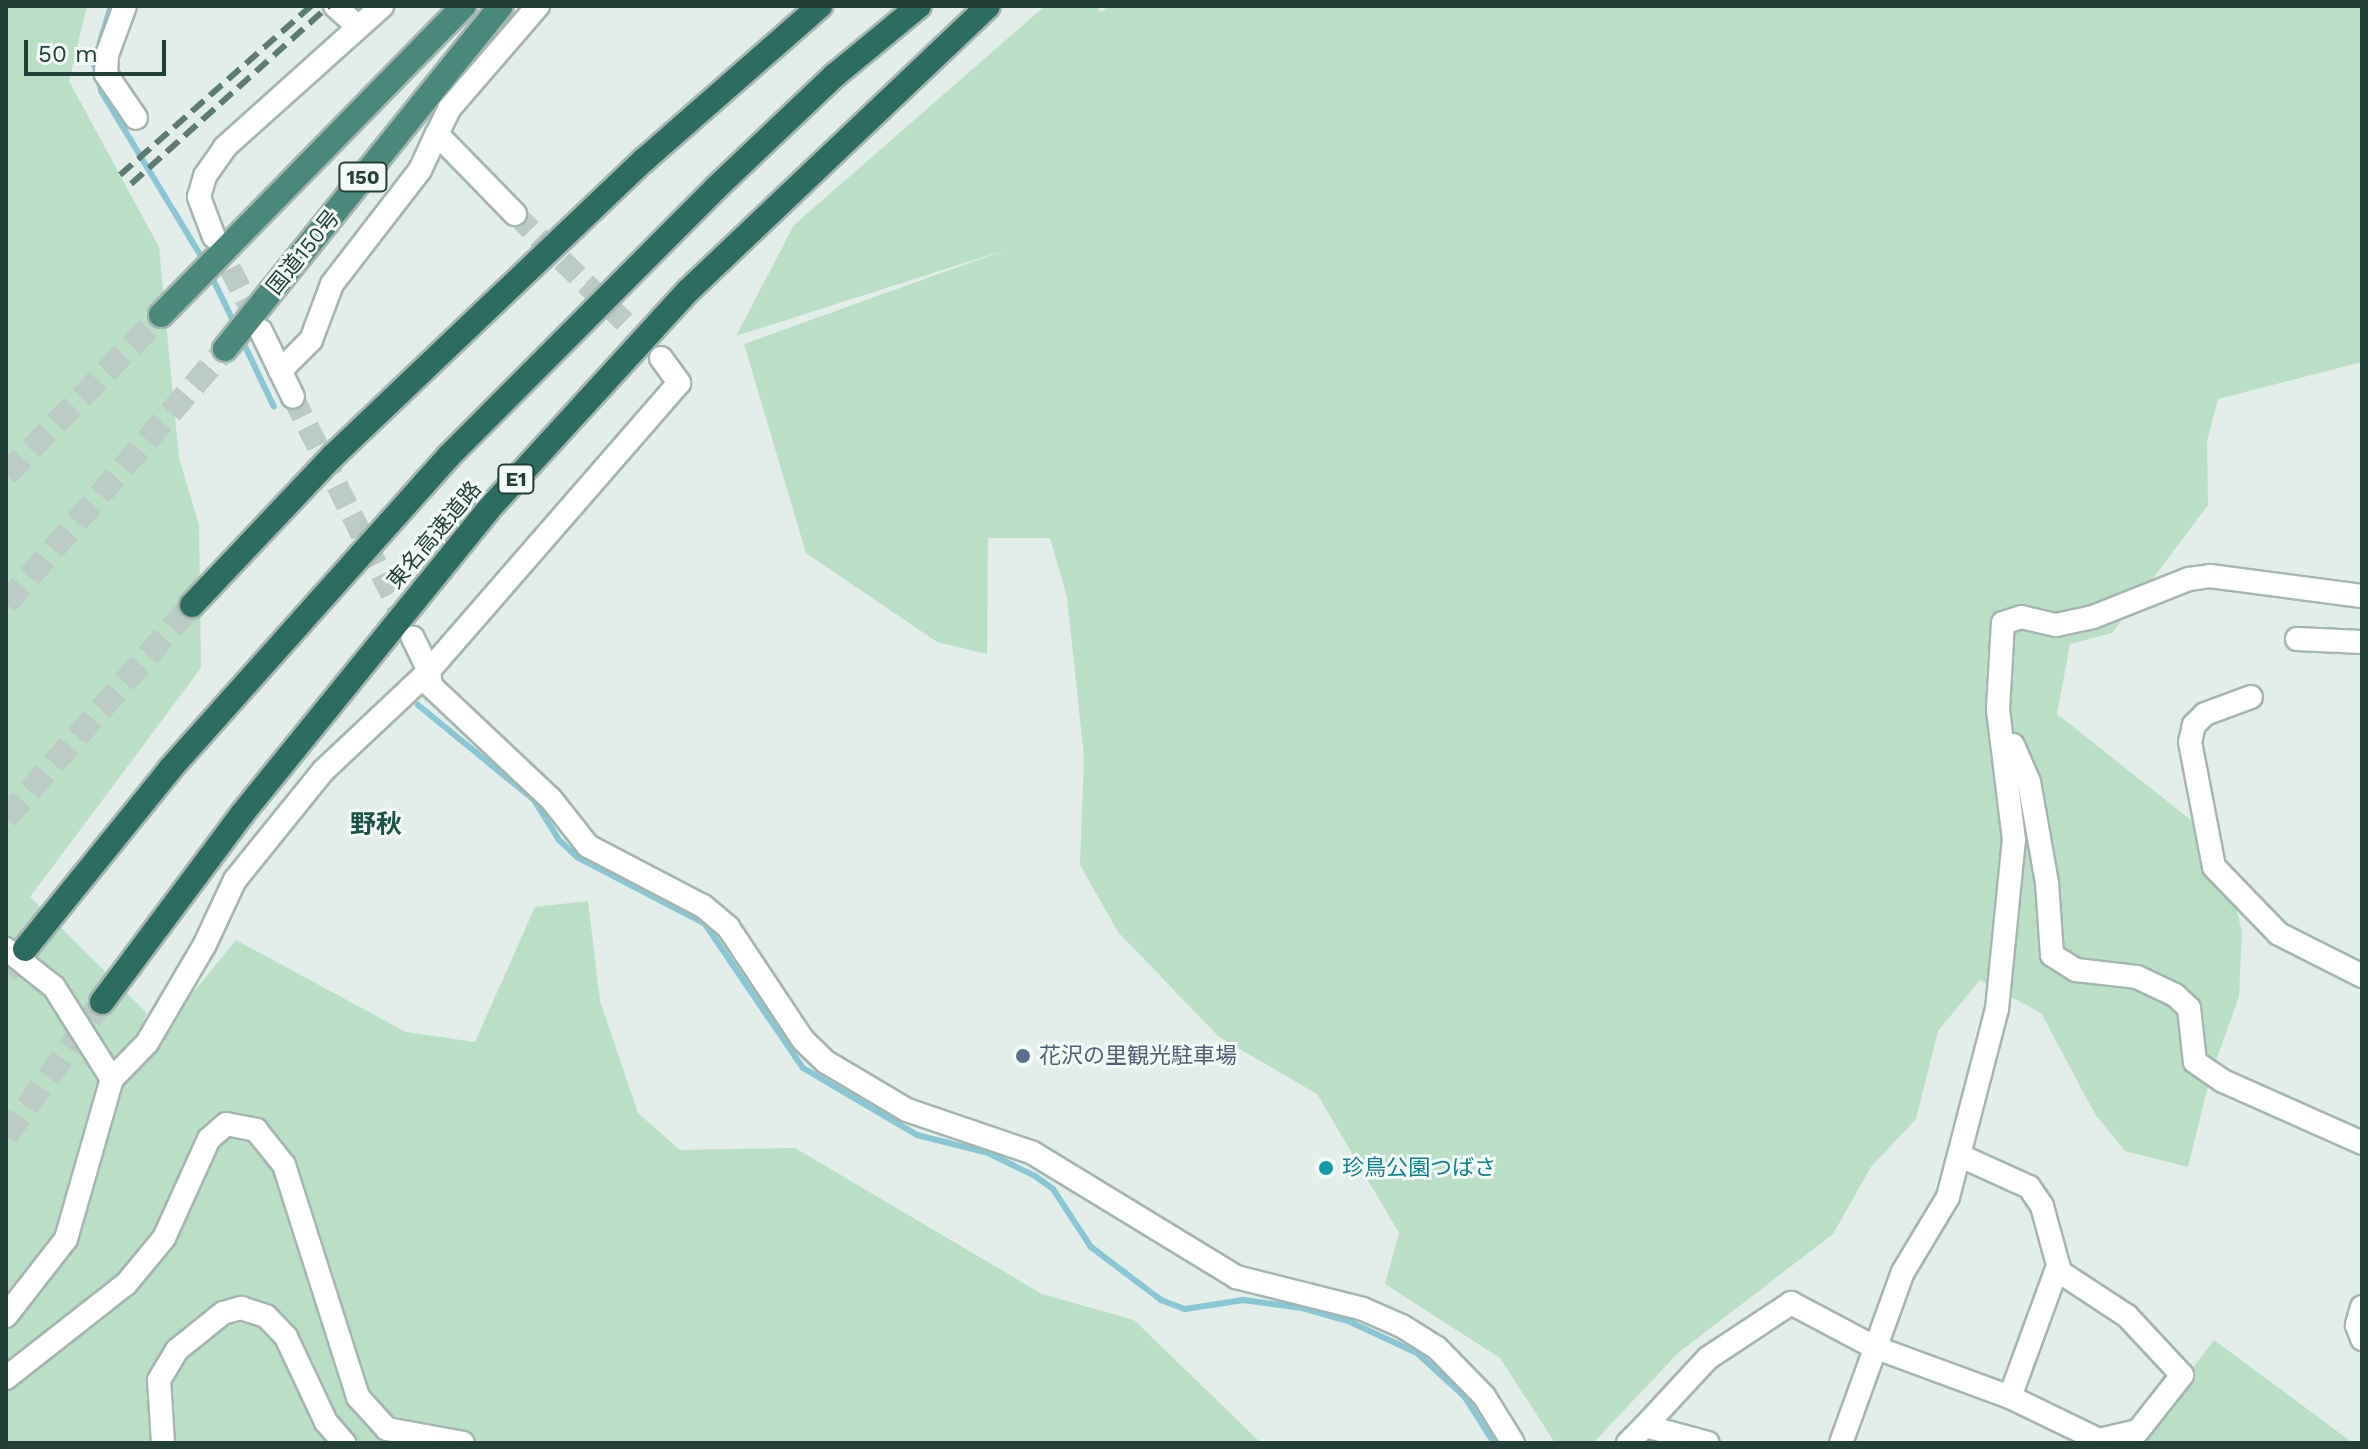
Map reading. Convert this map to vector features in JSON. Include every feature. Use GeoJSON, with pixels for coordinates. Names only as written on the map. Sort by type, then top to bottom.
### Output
{"type":"FeatureCollection","features":[{"type":"Feature","properties":{"kind":"highway","name":"150"},"geometry":{"type":"LineString","coordinates":[[161,315],[464,6]]}},
{"type":"Feature","properties":{"kind":"highway","name":"国道150号"},"geometry":{"type":"LineString","coordinates":[[225,349],[501,6]]}},
{"type":"Feature","properties":{"kind":"highway"},"geometry":{"type":"LineString","coordinates":[[192,605],[333,456],[644,160],[820,6]]}},
{"type":"Feature","properties":{"kind":"highway","name":"東名高速道路"},"geometry":{"type":"LineString","coordinates":[[15,949],[170,769],[449,456],[727,178],[834,76],[919,6]]}},
{"type":"Feature","properties":{"kind":"highway","name":"東名高速道路"},"geometry":{"type":"LineString","coordinates":[[102,1002],[242,814],[487,511],[689,290],[808,171],[988,6]]}},
{"type":"Feature","properties":{"kind":"street"},"geometry":{"type":"LineString","coordinates":[[125,6],[107,55],[106,74],[136,118]]}},
{"type":"Feature","properties":{"kind":"street"},"geometry":{"type":"LineString","coordinates":[[335,6],[358,27]]}},
{"type":"Feature","properties":{"kind":"street"},"geometry":{"type":"LineString","coordinates":[[214,237],[199,197],[205,176],[225,147],[382,6]]}},
{"type":"Feature","properties":{"kind":"street"},"geometry":{"type":"LineString","coordinates":[[280,371],[311,340],[332,284],[420,170],[437,134],[466,87],[538,6]]}},
{"type":"Feature","properties":{"kind":"street"},"geometry":{"type":"LineString","coordinates":[[437,134],[515,214]]}},
{"type":"Feature","properties":{"kind":"street"},"geometry":{"type":"LineString","coordinates":[[261,331],[293,397]]}},
{"type":"Feature","properties":{"kind":"street"},"geometry":{"type":"LineString","coordinates":[[6,1316],[66,1239],[112,1079],[147,1043],[199,955],[235,880],[323,771],[429,671],[679,383],[661,358]]}},
{"type":"Feature","properties":{"kind":"street"},"geometry":{"type":"LineString","coordinates":[[1841,1443],[1903,1272],[1948,1197],[1997,1009],[2009,924],[2014,840],[1998,709],[2003,623],[2021,617],[2056,625],[2210,576],[2362,596]]}},
{"type":"Feature","properties":{"kind":"street"},"geometry":{"type":"LineString","coordinates":[[413,638],[429,671],[431,686],[551,799],[588,846],[703,906],[728,927],[803,1040],[826,1062],[907,1110],[1033,1153],[1236,1277],[1363,1309],[1402,1326],[1437,1348],[1484,1396],[1513,1443]]}},
{"type":"Feature","properties":{"kind":"street"},"geometry":{"type":"LineString","coordinates":[[2297,639],[2362,642]]}},
{"type":"Feature","properties":{"kind":"street"},"geometry":{"type":"LineString","coordinates":[[2251,697],[2205,714],[2194,725],[2190,742],[2214,867],[2279,934],[2362,976]]}},
{"type":"Feature","properties":{"kind":"street"},"geometry":{"type":"LineString","coordinates":[[1998,709],[2029,782],[2047,883],[2052,955],[2076,970],[2137,977],[2175,995],[2189,1008],[2195,1062],[2223,1081],[2362,1143]]}},
{"type":"Feature","properties":{"kind":"street"},"geometry":{"type":"LineString","coordinates":[[15,949],[54,987],[112,1079]]}},
{"type":"Feature","properties":{"kind":"street"},"geometry":{"type":"LineString","coordinates":[[6,1378],[126,1284],[164,1238],[209,1139],[226,1124],[256,1130],[284,1165],[358,1397],[387,1429],[463,1443]]}},
{"type":"Feature","properties":{"kind":"street"},"geometry":{"type":"LineString","coordinates":[[1628,1443],[1708,1358],[1791,1303],[1874,1347],[2010,1397],[2099,1440],[2138,1431],[2182,1375],[2127,1316],[2079,1289],[2058,1266],[2042,1206],[2029,1187],[1961,1156]]}},
{"type":"Feature","properties":{"kind":"street"},"geometry":{"type":"LineString","coordinates":[[2010,1397],[2058,1266]]}},
{"type":"Feature","properties":{"kind":"street"},"geometry":{"type":"LineString","coordinates":[[2362,1307],[2357,1325],[2362,1339]]}},
{"type":"Feature","properties":{"kind":"street"},"geometry":{"type":"LineString","coordinates":[[163,1443],[159,1380],[177,1350],[223,1313],[241,1308],[266,1316],[286,1337],[326,1422],[344,1443]]}},
{"type":"Feature","properties":{"kind":"street"},"geometry":{"type":"LineString","coordinates":[[1645,1426],[1708,1443]]}},
{"type":"Feature","properties":{"kind":"green space"},"geometry":{"type":"Polygon","coordinates":[[[6,6],[87,6],[69,81],[159,247],[179,458],[199,525],[201,668],[30,897],[147,1013],[120,1082],[236,940],[406,1032],[475,1042],[535,907],[588,901],[600,1001],[638,1113],[680,1150],[795,1148],[1042,1294],[1134,1320],[1261,1443],[6,1443],[6,6]]]}},
{"type":"Feature","properties":{"kind":"green space"},"geometry":{"type":"Polygon","coordinates":[[[1045,6],[1096,6],[1101,12],[1109,6],[2362,6],[2362,362],[2218,399],[2207,442],[2208,505],[2112,633],[2070,644],[2057,714],[2220,843],[2242,932],[2239,997],[2211,1074],[2188,1167],[2125,1151],[2095,1114],[2041,1013],[1980,980],[1938,1031],[1916,1119],[1871,1167],[1833,1234],[1678,1353],[1593,1443],[1555,1443],[1500,1358],[1385,1284],[1399,1233],[1317,1094],[1219,1037],[1118,932],[1080,865],[1084,757],[1067,597],[1050,538],[988,538],[987,654],[937,642],[806,553],[744,344],[1008,249],[736,336],[794,225],[1045,6]]]}},
{"type":"Feature","properties":{"kind":"green space"},"geometry":{"type":"Polygon","coordinates":[[[2214,1340],[2353,1443],[2136,1443],[2214,1340]]]}},
{"type":"Feature","properties":{"kind":"waterway"},"geometry":{"type":"LineString","coordinates":[[100,42],[111,6]]}},
{"type":"Feature","properties":{"kind":"waterway"},"geometry":{"type":"LineString","coordinates":[[97,53],[94,64],[101,91],[205,263]]}},
{"type":"Feature","properties":{"kind":"waterway"},"geometry":{"type":"LineString","coordinates":[[210,273],[236,327]]}},
{"type":"Feature","properties":{"kind":"waterway"},"geometry":{"type":"LineString","coordinates":[[241,338],[274,407]]}},
{"type":"Feature","properties":{"kind":"waterway"},"geometry":{"type":"LineString","coordinates":[[418,705],[534,800],[559,840],[577,857],[705,924],[803,1068],[917,1135],[988,1153],[1035,1176],[1053,1189],[1091,1247],[1161,1300],[1185,1309],[1243,1300],[1302,1308],[1348,1321],[1417,1353],[1464,1396],[1494,1443]]}},
{"type":"Feature","properties":{"kind":"tunnel"},"geometry":{"type":"LineString","coordinates":[[515,214],[661,358]]}},
{"type":"Feature","properties":{"kind":"tunnel"},"geometry":{"type":"LineString","coordinates":[[215,239],[261,329]]}},
{"type":"Feature","properties":{"kind":"tunnel"},"geometry":{"type":"LineString","coordinates":[[6,475],[161,315]]}},
{"type":"Feature","properties":{"kind":"tunnel"},"geometry":{"type":"LineString","coordinates":[[6,604],[225,349]]}},
{"type":"Feature","properties":{"kind":"tunnel"},"geometry":{"type":"LineString","coordinates":[[293,397],[409,630]]}},
{"type":"Feature","properties":{"kind":"tunnel"},"geometry":{"type":"LineString","coordinates":[[6,818],[192,605]]}},
{"type":"Feature","properties":{"kind":"tunnel"},"geometry":{"type":"LineString","coordinates":[[6,973],[25,949]]}},
{"type":"Feature","properties":{"kind":"tunnel"},"geometry":{"type":"LineString","coordinates":[[6,1136],[102,1002]]}},
{"type":"Feature","properties":{"kind":"railway"},"geometry":{"type":"LineString","coordinates":[[120,175],[311,6]]}},
{"type":"Feature","properties":{"kind":"railway"},"geometry":{"type":"LineString","coordinates":[[131,184],[329,6]]}},
{"type":"Feature","properties":{"kind":"place","name":"花沢の里観光駐車場"},"geometry":{"type":"Point","coordinates":[1023,1056]}},
{"type":"Feature","properties":{"kind":"place","name":"珍鳥公園つばさ"},"geometry":{"type":"Point","coordinates":[1326,1168]}},
{"type":"Feature","properties":{"kind":"district","name":"野秋"},"geometry":{"type":"Point","coordinates":[376,825]}}]}
